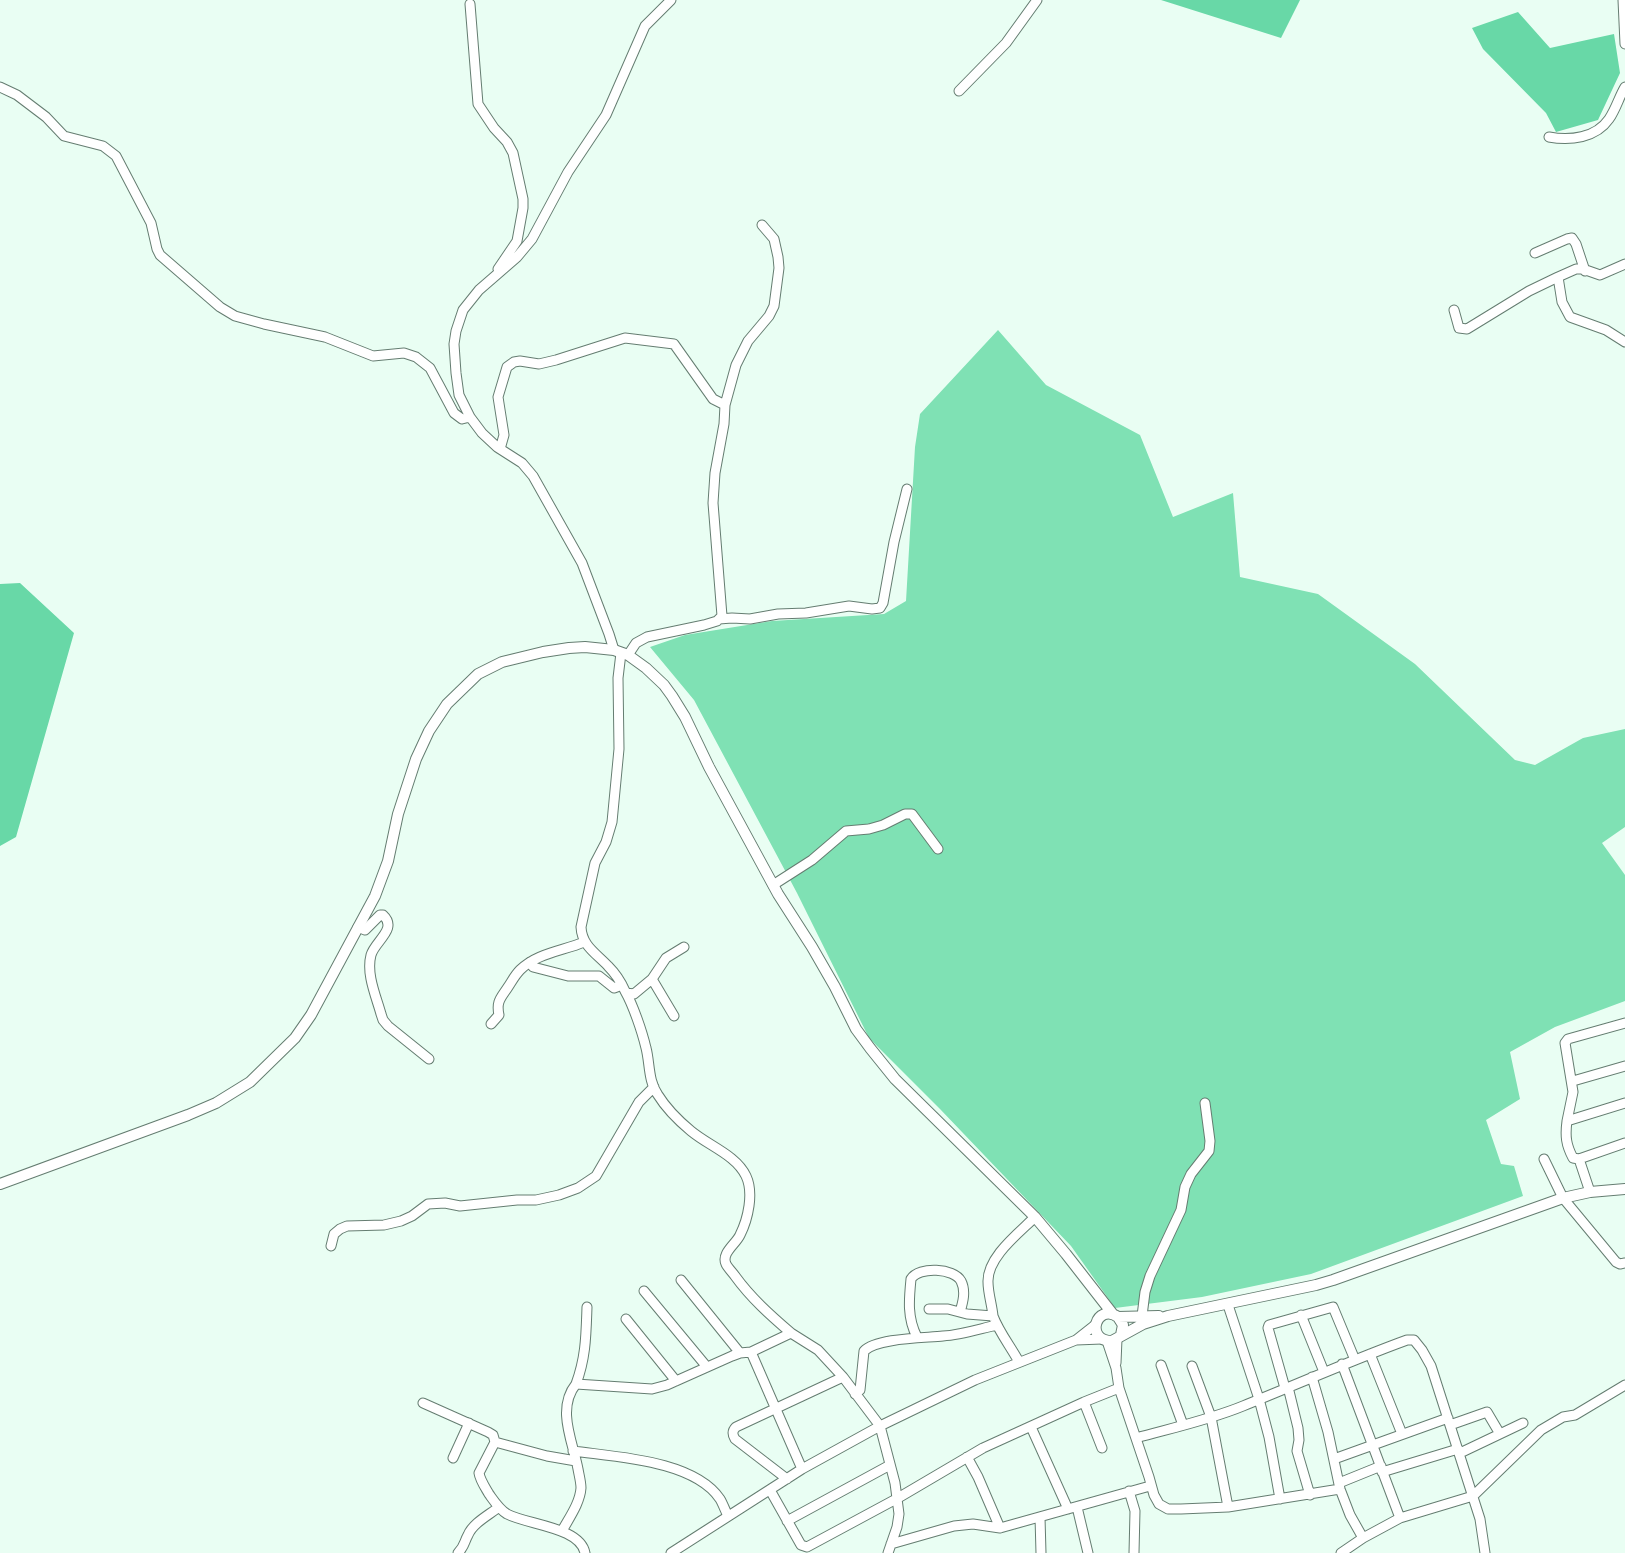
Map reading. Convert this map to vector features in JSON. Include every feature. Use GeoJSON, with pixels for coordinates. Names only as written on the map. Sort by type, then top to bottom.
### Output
{"type":"FeatureCollection","features":[{"type":"Feature","properties":{"kind":"street"},"geometry":{"type":"LineString","coordinates":[[671,0],[645,26],[606,115],[568,172],[532,239],[517,257],[469,300],[463,310],[454,344],[459,395],[470,418],[482,433],[500,449],[522,463],[533,476],[582,563],[609,634],[621,653],[656,677],[672,696],[774,885],[835,987],[856,1029],[895,1079],[1035,1218],[1066,1254],[1123,1326],[1111,1338]]}},
{"type":"Feature","properties":{"kind":"street"},"geometry":{"type":"LineString","coordinates":[[959,91],[1006,43],[1037,0]]}},
{"type":"Feature","properties":{"kind":"street"},"geometry":{"type":"LineString","coordinates":[[1623,0],[1625,44]]}},
{"type":"Feature","properties":{"kind":"street"},"geometry":{"type":"LineString","coordinates":[[470,4],[478,104],[494,128],[508,142],[513,153],[523,208],[519,234],[515,245],[485,284]]}},
{"type":"Feature","properties":{"kind":"street"},"geometry":{"type":"LineString","coordinates":[[0,87],[17,95],[41,113],[64,136],[96,143],[116,156],[151,223],[160,255],[220,307],[235,316],[325,337],[373,356],[404,353],[416,357],[430,368],[454,413],[462,419],[470,418]]}},
{"type":"Feature","properties":{"kind":"street"},"geometry":{"type":"LineString","coordinates":[[1549,138],[1573,138],[1592,134],[1601,129],[1610,118],[1625,87]]}},
{"type":"Feature","properties":{"kind":"street"},"geometry":{"type":"LineString","coordinates":[[719,619],[722,614],[713,491],[716,459],[724,424],[725,405],[742,351],[753,334],[771,314],[774,306],[779,268],[774,239],[762,226]]}},
{"type":"Feature","properties":{"kind":"street"},"geometry":{"type":"LineString","coordinates":[[1535,253],[1572,238],[1576,244],[1585,271]]}},
{"type":"Feature","properties":{"kind":"street"},"geometry":{"type":"LineString","coordinates":[[1454,310],[1459,328],[1467,329],[1529,291],[1576,269],[1600,274],[1625,264]]}},
{"type":"Feature","properties":{"kind":"street"},"geometry":{"type":"LineString","coordinates":[[1558,277],[1562,302],[1570,317],[1606,330],[1625,342]]}},
{"type":"Feature","properties":{"kind":"street"},"geometry":{"type":"LineString","coordinates":[[500,449],[504,434],[498,397],[507,367],[514,362],[520,361],[539,364],[556,360],[620,338],[674,344],[713,399],[725,405]]}},
{"type":"Feature","properties":{"kind":"street"},"geometry":{"type":"LineString","coordinates":[[0,1184],[216,1103],[242,1087],[271,1063],[295,1038],[311,1015],[375,896],[392,849],[398,814],[416,758],[429,731],[454,696],[484,670],[517,657],[569,648],[585,648],[621,653],[647,637],[704,625],[719,619],[750,619],[849,606],[872,609],[880,608],[906,489]]}},
{"type":"Feature","properties":{"kind":"street"},"geometry":{"type":"LineString","coordinates":[[621,653],[618,678],[619,749],[612,822],[606,842],[595,863],[582,927],[584,942],[609,966],[624,989],[646,1048],[649,1068],[658,1095],[675,1116],[691,1131],[740,1166],[747,1177],[750,1188],[750,1202],[740,1236],[725,1256],[726,1264],[746,1291],[768,1313],[791,1332],[818,1350],[843,1378],[880,1426],[898,1498],[899,1514],[890,1549]]}},
{"type":"Feature","properties":{"kind":"street"},"geometry":{"type":"LineString","coordinates":[[774,885],[812,860],[846,831],[868,829],[883,825],[905,814],[912,814],[938,849]]}},
{"type":"Feature","properties":{"kind":"street"},"geometry":{"type":"LineString","coordinates":[[358,927],[365,930],[368,929],[383,915],[387,919],[389,924],[388,930],[371,956],[370,972],[381,1014],[388,1026],[429,1059]]}},
{"type":"Feature","properties":{"kind":"street"},"geometry":{"type":"LineString","coordinates":[[491,1024],[499,1015],[497,1007],[499,1000],[518,971],[544,955],[584,942]]}},
{"type":"Feature","properties":{"kind":"street"},"geometry":{"type":"LineString","coordinates":[[530,962],[533,967],[568,976],[599,976],[614,988],[624,989],[634,994],[652,979],[663,966],[666,958],[684,947]]}},
{"type":"Feature","properties":{"kind":"street"},"geometry":{"type":"LineString","coordinates":[[652,979],[674,1016]]}},
{"type":"Feature","properties":{"kind":"street"},"geometry":{"type":"LineString","coordinates":[[1625,1023],[1568,1039],[1565,1044],[1573,1081],[1573,1092],[1565,1137],[1574,1158],[1579,1159],[1625,1143]]}},
{"type":"Feature","properties":{"kind":"street"},"geometry":{"type":"LineString","coordinates":[[1573,1081],[1625,1066]]}},
{"type":"Feature","properties":{"kind":"street"},"geometry":{"type":"LineString","coordinates":[[331,1246],[334,1234],[340,1229],[348,1226],[384,1225],[401,1221],[412,1216],[428,1204],[445,1203],[460,1206],[536,1200],[559,1195],[578,1188],[596,1176],[639,1102],[654,1087]]}},
{"type":"Feature","properties":{"kind":"street"},"geometry":{"type":"LineString","coordinates":[[1142,1316],[1145,1292],[1150,1276],[1180,1210],[1185,1187],[1191,1174],[1209,1150],[1210,1141],[1205,1103]]}},
{"type":"Feature","properties":{"kind":"street"},"geometry":{"type":"LineString","coordinates":[[1567,1121],[1625,1103]]}},
{"type":"Feature","properties":{"kind":"street"},"geometry":{"type":"LineString","coordinates":[[1544,1159],[1563,1198],[1616,1262],[1620,1264],[1625,1262]]}},
{"type":"Feature","properties":{"kind":"street"},"geometry":{"type":"LineString","coordinates":[[1579,1159],[1590,1192]]}},
{"type":"Feature","properties":{"kind":"street"},"geometry":{"type":"LineString","coordinates":[[1076,1340],[1111,1338],[1143,1324],[1168,1316],[1324,1283],[1563,1198],[1590,1192],[1625,1189]]}},
{"type":"Feature","properties":{"kind":"street"},"geometry":{"type":"LineString","coordinates":[[1019,1362],[995,1321],[988,1281],[992,1266],[1004,1248],[1035,1218]]}},
{"type":"Feature","properties":{"kind":"street"},"geometry":{"type":"LineString","coordinates":[[917,1337],[913,1329],[909,1308],[911,1279],[914,1275],[929,1270],[954,1274],[960,1279],[964,1291],[960,1312]]}},
{"type":"Feature","properties":{"kind":"street"},"geometry":{"type":"LineString","coordinates":[[681,1280],[740,1353]]}},
{"type":"Feature","properties":{"kind":"street"},"geometry":{"type":"LineString","coordinates":[[1093,1290],[1096,1306],[1096,1333],[1111,1338]]}},
{"type":"Feature","properties":{"kind":"street"},"geometry":{"type":"LineString","coordinates":[[644,1291],[707,1367]]}},
{"type":"Feature","properties":{"kind":"street"},"geometry":{"type":"LineString","coordinates":[[1228,1304],[1259,1399],[1269,1437],[1280,1500]]}},
{"type":"Feature","properties":{"kind":"street"},"geometry":{"type":"LineString","coordinates":[[562,1531],[581,1491],[566,1420],[566,1405],[570,1391],[576,1384],[583,1366],[587,1307]]}},
{"type":"Feature","properties":{"kind":"street"},"geometry":{"type":"LineString","coordinates":[[1310,1495],[1297,1450],[1298,1428],[1268,1326],[1333,1307],[1355,1360]]}},
{"type":"Feature","properties":{"kind":"street"},"geometry":{"type":"LineString","coordinates":[[929,1309],[948,1308],[995,1321]]}},
{"type":"Feature","properties":{"kind":"street"},"geometry":{"type":"LineString","coordinates":[[671,1553],[802,1469],[880,1426],[975,1380],[1076,1340],[1096,1324],[1102,1315],[1168,1316]]}},
{"type":"Feature","properties":{"kind":"street"},"geometry":{"type":"LineString","coordinates":[[1301,1315],[1324,1372]]}},
{"type":"Feature","properties":{"kind":"street"},"geometry":{"type":"LineString","coordinates":[[626,1319],[676,1381]]}},
{"type":"Feature","properties":{"kind":"street"},"geometry":{"type":"LineString","coordinates":[[855,1394],[860,1390],[864,1351],[872,1345],[917,1337],[944,1336],[995,1321]]}},
{"type":"Feature","properties":{"kind":"street"},"geometry":{"type":"LineString","coordinates":[[576,1384],[652,1389],[667,1385],[740,1353],[751,1352],[791,1332]]}},
{"type":"Feature","properties":{"kind":"street"},"geometry":{"type":"LineString","coordinates":[[1111,1338],[1119,1388],[1150,1486],[1159,1504],[1168,1509],[1228,1507],[1310,1495],[1340,1486],[1382,1469],[1459,1451],[1524,1423]]}},
{"type":"Feature","properties":{"kind":"street"},"geometry":{"type":"LineString","coordinates":[[1136,1438],[1211,1417],[1287,1388],[1342,1364],[1410,1340],[1415,1341],[1431,1366],[1480,1519],[1485,1549]]}},
{"type":"Feature","properties":{"kind":"street"},"geometry":{"type":"LineString","coordinates":[[751,1352],[802,1469]]}},
{"type":"Feature","properties":{"kind":"street"},"geometry":{"type":"LineString","coordinates":[[1370,1354],[1402,1434]]}},
{"type":"Feature","properties":{"kind":"street"},"geometry":{"type":"LineString","coordinates":[[1342,1364],[1400,1518]]}},
{"type":"Feature","properties":{"kind":"street"},"geometry":{"type":"LineString","coordinates":[[1161,1365],[1183,1425]]}},
{"type":"Feature","properties":{"kind":"street"},"geometry":{"type":"LineString","coordinates":[[1192,1366],[1211,1417],[1228,1507]]}},
{"type":"Feature","properties":{"kind":"street"},"geometry":{"type":"LineString","coordinates":[[1312,1377],[1340,1486],[1350,1515],[1363,1538]]}},
{"type":"Feature","properties":{"kind":"street"},"geometry":{"type":"LineString","coordinates":[[786,1479],[745,1449],[732,1435],[733,1430],[843,1378]]}},
{"type":"Feature","properties":{"kind":"street"},"geometry":{"type":"LineString","coordinates":[[1341,1553],[1363,1538],[1400,1518],[1473,1496],[1541,1430],[1564,1417],[1575,1415],[1625,1385]]}},
{"type":"Feature","properties":{"kind":"street"},"geometry":{"type":"LineString","coordinates":[[770,1490],[801,1545],[807,1547],[898,1498],[983,1448],[1119,1388]]}},
{"type":"Feature","properties":{"kind":"street"},"geometry":{"type":"LineString","coordinates":[[1084,1402],[1102,1448]]}},
{"type":"Feature","properties":{"kind":"street"},"geometry":{"type":"LineString","coordinates":[[423,1403],[493,1434],[495,1442],[480,1473],[480,1478],[499,1507],[506,1513],[521,1520],[562,1531],[581,1543],[585,1553]]}},
{"type":"Feature","properties":{"kind":"street"},"geometry":{"type":"LineString","coordinates":[[1334,1459],[1402,1434],[1487,1412],[1500,1434]]}},
{"type":"Feature","properties":{"kind":"street"},"geometry":{"type":"LineString","coordinates":[[453,1458],[469,1423]]}},
{"type":"Feature","properties":{"kind":"street"},"geometry":{"type":"LineString","coordinates":[[1032,1427],[1073,1508],[1088,1553]]}},
{"type":"Feature","properties":{"kind":"street"},"geometry":{"type":"LineString","coordinates":[[495,1442],[547,1456],[575,1456],[664,1465],[681,1470],[707,1486],[719,1498],[728,1516]]}},
{"type":"Feature","properties":{"kind":"street"},"geometry":{"type":"LineString","coordinates":[[967,1457],[978,1477],[1000,1528]]}},
{"type":"Feature","properties":{"kind":"street"},"geometry":{"type":"LineString","coordinates":[[787,1521],[890,1465]]}},
{"type":"Feature","properties":{"kind":"street"},"geometry":{"type":"LineString","coordinates":[[890,1549],[954,1526],[973,1524],[1000,1528],[1150,1486]]}},
{"type":"Feature","properties":{"kind":"street"},"geometry":{"type":"LineString","coordinates":[[1129,1491],[1134,1511],[1134,1553]]}},
{"type":"Feature","properties":{"kind":"street"},"geometry":{"type":"LineString","coordinates":[[458,1553],[463,1547],[467,1535],[474,1527],[499,1507]]}},
{"type":"Feature","properties":{"kind":"street"},"geometry":{"type":"LineString","coordinates":[[1040,1517],[1041,1553]]}},
{"type":"Feature","properties":{"kind":"green space"},"geometry":{"type":"Polygon","coordinates":[[[1161,0],[1300,0],[1281,38],[1161,0]]]}},
{"type":"Feature","properties":{"kind":"green space"},"geometry":{"type":"Polygon","coordinates":[[[1518,12],[1550,48],[1614,34],[1620,73],[1598,120],[1556,132],[1546,113],[1483,49],[1472,28],[1518,12]]]}},
{"type":"Feature","properties":{"kind":"green space"},"geometry":{"type":"Polygon","coordinates":[[[998,330],[1046,385],[1140,435],[1173,517],[1233,493],[1240,577],[1318,594],[1415,664],[1515,760],[1535,765],[1583,738],[1625,729],[1625,827],[1602,843],[1625,875],[1625,1001],[1555,1027],[1510,1052],[1520,1099],[1486,1120],[1501,1164],[1514,1166],[1523,1196],[1311,1274],[1202,1297],[1115,1308],[1071,1246],[869,1038],[797,893],[694,700],[650,647],[685,635],[772,621],[884,614],[906,601],[915,447],[920,414],[998,330]]]}},
{"type":"Feature","properties":{"kind":"green space"},"geometry":{"type":"Polygon","coordinates":[[[20,583],[74,633],[16,837],[0,846],[0,584],[20,583]]]}}]}
